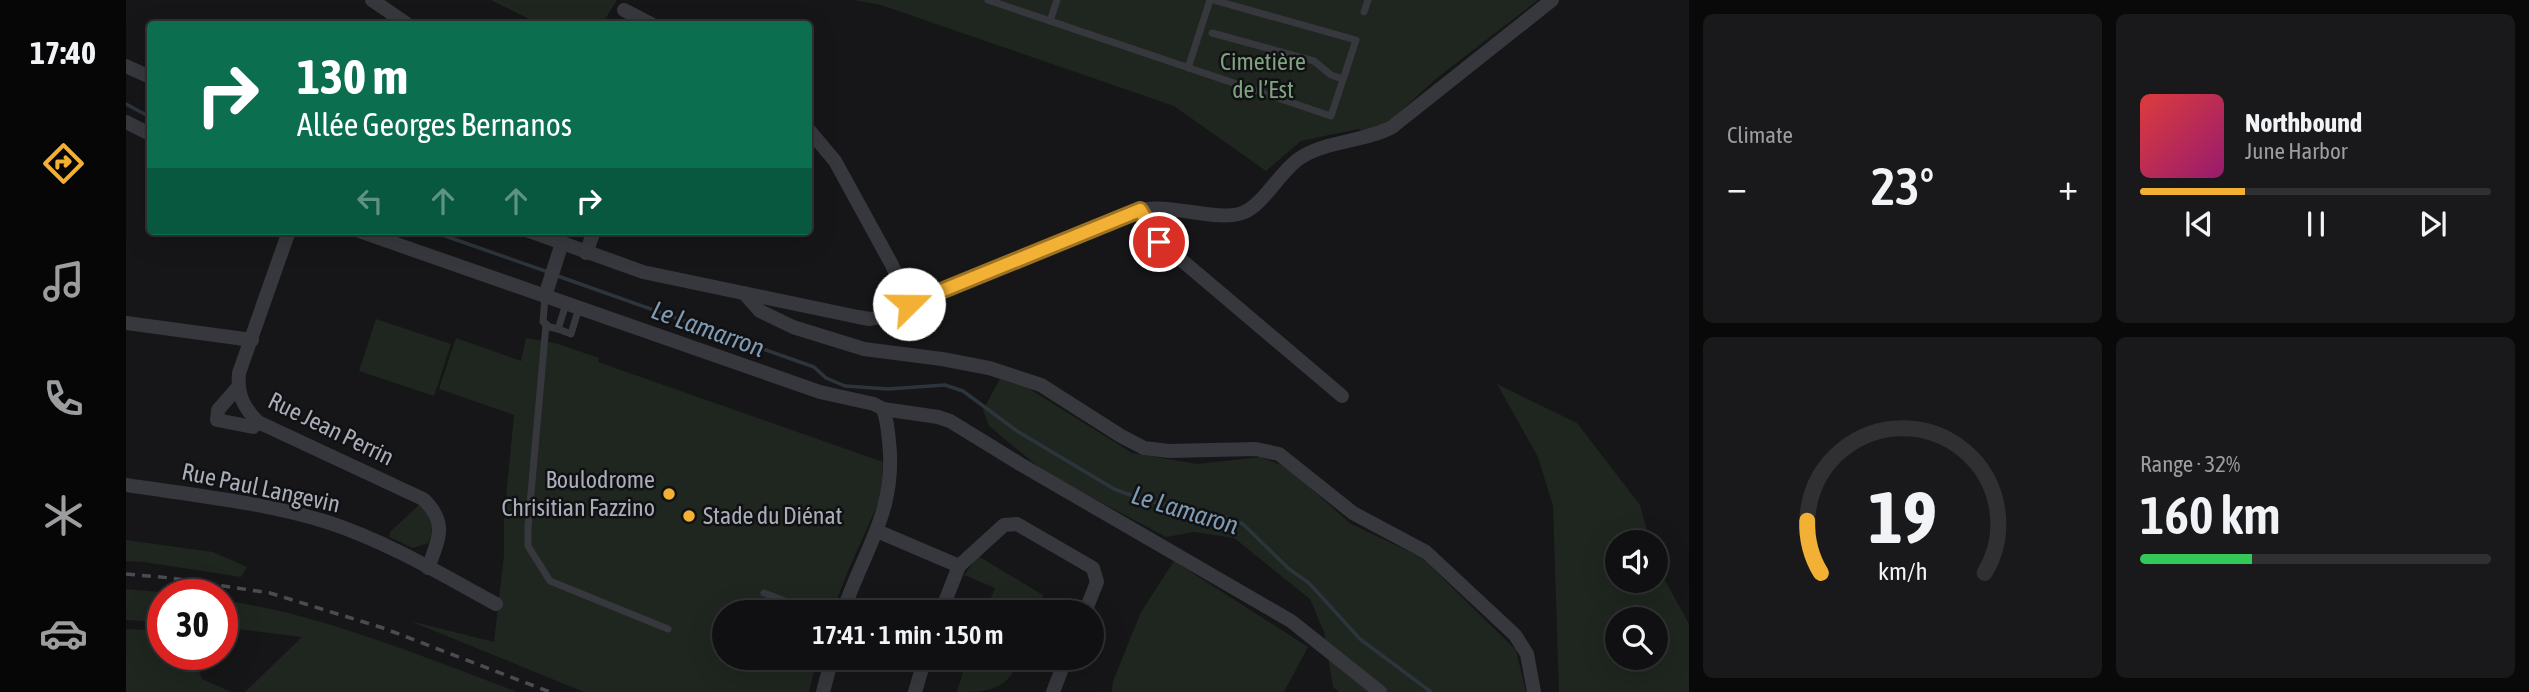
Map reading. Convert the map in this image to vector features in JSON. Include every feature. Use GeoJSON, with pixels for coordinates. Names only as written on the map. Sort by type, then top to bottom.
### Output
{"type":"FeatureCollection","features":[{"type":"Feature","properties":{"kind":"street"},"geometry":{"type":"LineString","coordinates":[[373,0],[403,21]]}},
{"type":"Feature","properties":{"kind":"street"},"geometry":{"type":"LineString","coordinates":[[540,235],[643,272],[870,319],[880,317],[1140,210],[1154,207],[1225,215],[1242,213],[1257,203],[1281,174],[1302,156],[1378,135],[1392,127],[1552,0]]}},
{"type":"Feature","properties":{"kind":"street"},"geometry":{"type":"LineString","coordinates":[[624,10],[645,21]]}},
{"type":"Feature","properties":{"kind":"street"},"geometry":{"type":"LineString","coordinates":[[126,66],[147,76]]}},
{"type":"Feature","properties":{"kind":"street"},"geometry":{"type":"LineString","coordinates":[[126,122],[147,133]]}},
{"type":"Feature","properties":{"kind":"street"},"geometry":{"type":"LineString","coordinates":[[812,134],[835,160],[892,265],[909,304]]}},
{"type":"Feature","properties":{"kind":"street"},"geometry":{"type":"LineString","coordinates":[[1140,210],[1159,242],[1342,396]]}},
{"type":"Feature","properties":{"kind":"street","name":"Rue Jean Perrin"},"geometry":{"type":"LineString","coordinates":[[288,235],[239,373],[238,387],[242,402],[258,422],[424,499],[439,520],[440,532],[428,568]]}},
{"type":"Feature","properties":{"kind":"street"},"geometry":{"type":"LineString","coordinates":[[372,235],[547,290],[573,306],[820,393],[874,404],[883,409],[938,416],[974,434],[1020,464],[1291,621],[1380,692]]}},
{"type":"Feature","properties":{"kind":"street"},"geometry":{"type":"LineString","coordinates":[[586,253],[593,235]]}},
{"type":"Feature","properties":{"kind":"street"},"geometry":{"type":"LineString","coordinates":[[547,290],[562,243]]}},
{"type":"Feature","properties":{"kind":"street"},"geometry":{"type":"LineString","coordinates":[[744,293],[760,311],[793,327],[864,349],[989,368],[1041,385],[1144,448],[1169,451],[1256,449],[1279,454],[1353,513],[1426,552],[1515,635],[1527,654],[1534,692]]}},
{"type":"Feature","properties":{"kind":"street"},"geometry":{"type":"LineString","coordinates":[[126,323],[252,340]]}},
{"type":"Feature","properties":{"kind":"street"},"geometry":{"type":"LineString","coordinates":[[238,387],[218,410],[217,419],[253,426],[258,422]]}},
{"type":"Feature","properties":{"kind":"street"},"geometry":{"type":"LineString","coordinates":[[848,600],[887,502],[891,461],[883,409]]}},
{"type":"Feature","properties":{"kind":"street","name":"Rue Paul Langevin"},"geometry":{"type":"LineString","coordinates":[[126,485],[251,505],[327,522],[384,545],[495,604]]}},
{"type":"Feature","properties":{"kind":"street"},"geometry":{"type":"LineString","coordinates":[[946,600],[959,566],[1004,525],[1017,524],[1093,568],[1097,582],[1089,600]]}},
{"type":"Feature","properties":{"kind":"street"},"geometry":{"type":"LineString","coordinates":[[877,531],[959,566]]}},
{"type":"Feature","properties":{"kind":"street"},"geometry":{"type":"LineString","coordinates":[[823,692],[829,670]]}},
{"type":"Feature","properties":{"kind":"street"},"geometry":{"type":"LineString","coordinates":[[915,692],[921,670]]}},
{"type":"Feature","properties":{"kind":"street"},"geometry":{"type":"LineString","coordinates":[[1053,692],[1061,670]]}},
{"type":"Feature","properties":{"kind":"lane"},"geometry":{"type":"LineString","coordinates":[[988,0],[1188,68],[1331,116],[1356,40],[1212,0],[1188,68]]}},
{"type":"Feature","properties":{"kind":"lane"},"geometry":{"type":"LineString","coordinates":[[1050,21],[1057,0]]}},
{"type":"Feature","properties":{"kind":"lane"},"geometry":{"type":"LineString","coordinates":[[1364,12],[1368,0]]}},
{"type":"Feature","properties":{"kind":"lane"},"geometry":{"type":"LineString","coordinates":[[1212,33],[1314,61],[1331,75],[1343,79]]}},
{"type":"Feature","properties":{"kind":"lane"},"geometry":{"type":"LineString","coordinates":[[547,290],[543,322],[546,324],[570,334],[573,306]]}},
{"type":"Feature","properties":{"kind":"lane"},"geometry":{"type":"LineString","coordinates":[[558,329],[573,306]]}},
{"type":"Feature","properties":{"kind":"lane"},"geometry":{"type":"LineString","coordinates":[[546,324],[532,468],[528,546],[550,581],[668,629]]}},
{"type":"Feature","properties":{"kind":"lane"},"geometry":{"type":"LineString","coordinates":[[764,593],[786,600]]}},
{"type":"Feature","properties":{"kind":"green space"},"geometry":{"type":"Polygon","coordinates":[[[491,0],[617,0],[604,21],[533,21],[491,0]]]}},
{"type":"Feature","properties":{"kind":"green space","name":"Cimetière de l’Est"},"geometry":{"type":"Polygon","coordinates":[[[854,0],[1538,0],[1437,78],[1392,119],[1367,132],[1358,129],[1301,141],[1266,171],[1174,106],[881,5],[854,0]]]}},
{"type":"Feature","properties":{"kind":"green space"},"geometry":{"type":"Polygon","coordinates":[[[376,319],[451,344],[434,396],[359,371],[376,319]]]}},
{"type":"Feature","properties":{"kind":"green space","name":"Stade du Diénat"},"geometry":{"type":"Polygon","coordinates":[[[456,338],[521,361],[526,338],[555,343],[599,358],[598,362],[883,462],[881,497],[837,600],[712,600],[712,670],[814,670],[809,692],[584,692],[410,621],[494,642],[504,555],[504,518],[514,415],[439,389],[456,338]]]}},
{"type":"Feature","properties":{"kind":"green space"},"geometry":{"type":"Polygon","coordinates":[[[1000,379],[1028,388],[1132,453],[1197,464],[1261,457],[1288,468],[1351,524],[1421,557],[1516,650],[1526,692],[1339,692],[1333,687],[1324,632],[1310,599],[1234,538],[1194,532],[1166,537],[1046,473],[989,426],[983,410],[1000,379]]]}},
{"type":"Feature","properties":{"kind":"green space"},"geometry":{"type":"Polygon","coordinates":[[[1497,384],[1577,423],[1640,505],[1647,530],[1605,530],[1605,593],[1668,593],[1668,586],[1689,624],[1689,692],[1559,692],[1553,506],[1538,457],[1497,384]]]}},
{"type":"Feature","properties":{"kind":"green space"},"geometry":{"type":"Polygon","coordinates":[[[420,504],[428,512],[432,522],[428,543],[413,548],[389,537],[390,532],[420,504]]]}},
{"type":"Feature","properties":{"kind":"green space"},"geometry":{"type":"Polygon","coordinates":[[[126,540],[213,552],[247,567],[241,577],[126,561],[126,540]]]}},
{"type":"Feature","properties":{"kind":"green space"},"geometry":{"type":"Polygon","coordinates":[[[978,556],[1043,595],[1041,600],[990,600],[995,588],[964,575],[978,556]]]}},
{"type":"Feature","properties":{"kind":"green space"},"geometry":{"type":"Polygon","coordinates":[[[1174,561],[1308,647],[1284,692],[1112,692],[1113,681],[1141,612],[1174,561]]]}},
{"type":"Feature","properties":{"kind":"green space"},"geometry":{"type":"Polygon","coordinates":[[[126,589],[147,591],[147,621],[126,620],[126,589]]]}},
{"type":"Feature","properties":{"kind":"green space"},"geometry":{"type":"Polygon","coordinates":[[[238,603],[335,626],[517,692],[245,692],[302,637],[238,629],[238,603]]]}},
{"type":"Feature","properties":{"kind":"green space"},"geometry":{"type":"Polygon","coordinates":[[[126,629],[147,630],[147,670],[198,670],[202,679],[231,692],[126,692],[126,629]]]}},
{"type":"Feature","properties":{"kind":"green space"},"geometry":{"type":"Polygon","coordinates":[[[963,670],[1014,670],[996,687],[957,692],[963,670]]]}},
{"type":"Feature","properties":{"kind":"waterway","name":"Le Lamarron"},"geometry":{"type":"LineString","coordinates":[[126,104],[147,115]]}},
{"type":"Feature","properties":{"kind":"waterway","name":"Le Lamarron"},"geometry":{"type":"LineString","coordinates":[[442,235],[548,272]]}},
{"type":"Feature","properties":{"kind":"waterway","name":"Le Lamaron"},"geometry":{"type":"LineString","coordinates":[[555,275],[814,367],[826,378],[845,386],[888,389],[945,385],[963,391],[1017,431],[1114,489],[1144,500],[1222,516],[1243,524],[1289,569],[1309,583],[1360,639],[1431,692]]}},
{"type":"Feature","properties":{"kind":"railway"},"geometry":{"type":"LineString","coordinates":[[126,574],[270,593],[383,628],[550,692]]}},
{"type":"Feature","properties":{"kind":"place","name":"Boulodrome Chrisitian Fazzino"},"geometry":{"type":"Point","coordinates":[669,494]}},
{"type":"Feature","properties":{"kind":"place","name":"Stade du Diénat"},"geometry":{"type":"Point","coordinates":[689,516]}},
{"type":"Feature","properties":{"kind":"route"},"geometry":{"type":"LineString","coordinates":[[909,304],[1140,210],[1159,242]]}}]}
